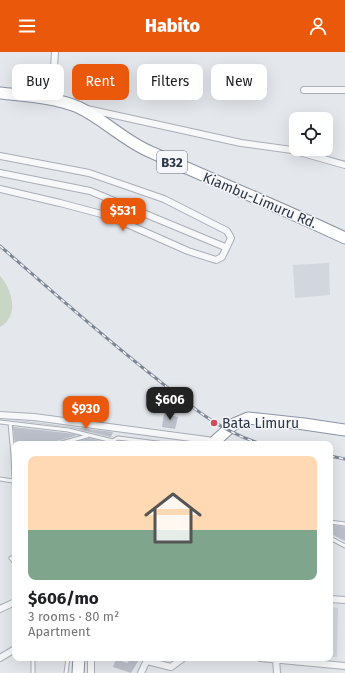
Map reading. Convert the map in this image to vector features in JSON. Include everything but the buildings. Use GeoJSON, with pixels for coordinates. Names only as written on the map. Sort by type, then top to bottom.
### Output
{"type":"FeatureCollection","features":[{"type":"Feature","properties":{"kind":"highway","name":"Kiambu-Limuru Rd."},"geometry":{"type":"LineString","coordinates":[[0,93],[12,95]]}},
{"type":"Feature","properties":{"kind":"highway","name":"Kiambu-Limuru Rd."},"geometry":{"type":"LineString","coordinates":[[49,100],[78,108],[152,153],[201,176],[261,199],[345,238]]}},
{"type":"Feature","properties":{"kind":"highway"},"geometry":{"type":"LineString","coordinates":[[215,441],[234,424],[248,418],[345,430]]}},
{"type":"Feature","properties":{"kind":"highway"},"geometry":{"type":"LineString","coordinates":[[78,661],[78,673]]}},
{"type":"Feature","properties":{"kind":"street"},"geometry":{"type":"LineString","coordinates":[[54,64],[55,52]]}},
{"type":"Feature","properties":{"kind":"street"},"geometry":{"type":"LineString","coordinates":[[304,90],[345,90]]}},
{"type":"Feature","properties":{"kind":"street"},"geometry":{"type":"LineString","coordinates":[[78,108],[126,117],[241,143],[292,150],[345,166]]}},
{"type":"Feature","properties":{"kind":"street"},"geometry":{"type":"LineString","coordinates":[[0,156],[89,173],[164,199],[226,231],[231,238],[225,247],[222,257],[216,260],[188,251],[109,216],[60,202],[0,189]]}},
{"type":"Feature","properties":{"kind":"street"},"geometry":{"type":"LineString","coordinates":[[0,173],[90,190],[225,247]]}},
{"type":"Feature","properties":{"kind":"street"},"geometry":{"type":"LineString","coordinates":[[0,415],[34,417],[199,441]]}},
{"type":"Feature","properties":{"kind":"street"},"geometry":{"type":"LineString","coordinates":[[333,598],[345,600]]}},
{"type":"Feature","properties":{"kind":"street"},"geometry":{"type":"LineString","coordinates":[[0,609],[12,603]]}},
{"type":"Feature","properties":{"kind":"street"},"geometry":{"type":"LineString","coordinates":[[0,658],[12,651]]}},
{"type":"Feature","properties":{"kind":"street"},"geometry":{"type":"LineString","coordinates":[[90,673],[91,661]]}},
{"type":"Feature","properties":{"kind":"street"},"geometry":{"type":"LineString","coordinates":[[141,673],[147,661]]}},
{"type":"Feature","properties":{"kind":"street"},"geometry":{"type":"LineString","coordinates":[[150,661],[171,667],[179,661]]}},
{"type":"Feature","properties":{"kind":"street"},"geometry":{"type":"LineString","coordinates":[[274,661],[277,673]]}},
{"type":"Feature","properties":{"kind":"street"},"geometry":{"type":"LineString","coordinates":[[294,661],[345,666]]}},
{"type":"Feature","properties":{"kind":"lane"},"geometry":{"type":"LineString","coordinates":[[0,422],[68,430],[113,441],[118,438],[142,441]]}},
{"type":"Feature","properties":{"kind":"lane"},"geometry":{"type":"LineString","coordinates":[[10,423],[12,441]]}},
{"type":"Feature","properties":{"kind":"lane"},"geometry":{"type":"LineString","coordinates":[[70,441],[89,436]]}},
{"type":"Feature","properties":{"kind":"lane"},"geometry":{"type":"LineString","coordinates":[[0,479],[12,480]]}},
{"type":"Feature","properties":{"kind":"lane"},"geometry":{"type":"LineString","coordinates":[[333,522],[345,524]]}},
{"type":"Feature","properties":{"kind":"lane"},"geometry":{"type":"LineString","coordinates":[[333,540],[345,546]]}},
{"type":"Feature","properties":{"kind":"lane"},"geometry":{"type":"LineString","coordinates":[[33,661],[33,673]]}},
{"type":"Feature","properties":{"kind":"lane"},"geometry":{"type":"LineString","coordinates":[[66,673],[68,661]]}},
{"type":"Feature","properties":{"kind":"shaded area"},"geometry":{"type":"Polygon","coordinates":[[[329,263],[330,295],[295,298],[293,265],[329,263]]]}},
{"type":"Feature","properties":{"kind":"shaded area"},"geometry":{"type":"Polygon","coordinates":[[[333,607],[338,608],[337,657],[333,657],[333,607]]]}},
{"type":"Feature","properties":{"kind":"green space"},"geometry":{"type":"Polygon","coordinates":[[[0,276],[11,295],[12,309],[6,322],[0,327],[0,276]]]}},
{"type":"Feature","properties":{"kind":"railway"},"geometry":{"type":"LineString","coordinates":[[0,246],[117,347],[193,408],[219,425],[253,441]]}},
{"type":"Feature","properties":{"kind":"railway"},"geometry":{"type":"LineString","coordinates":[[333,457],[345,459]]}},
{"type":"Feature","properties":{"kind":"place","name":"Bata Limuru"},"geometry":{"type":"Point","coordinates":[214,423]}}]}
